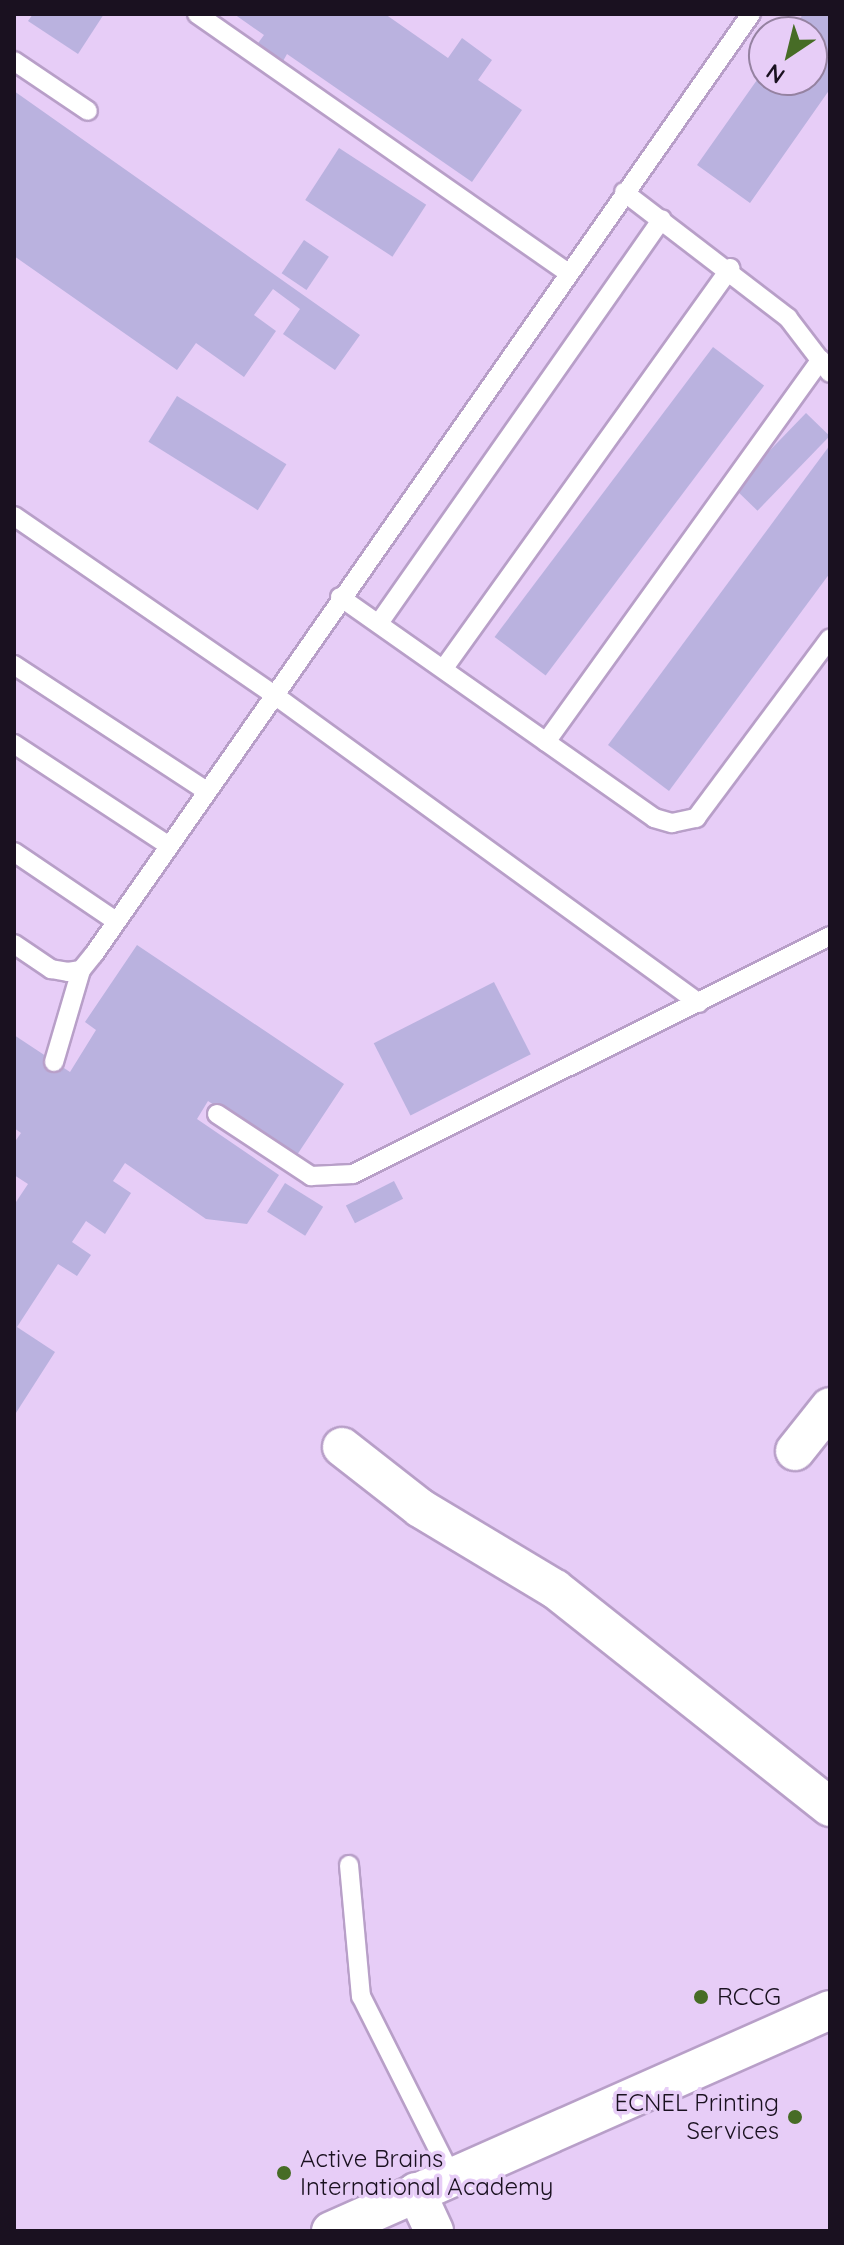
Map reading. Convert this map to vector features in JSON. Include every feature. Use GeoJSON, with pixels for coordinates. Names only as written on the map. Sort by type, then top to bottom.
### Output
{"type":"FeatureCollection","features":[{"type":"Feature","properties":{"kind":"street"},"geometry":{"type":"LineString","coordinates":[[795,1451],[830,1407]]}},
{"type":"Feature","properties":{"kind":"street"},"geometry":{"type":"LineString","coordinates":[[342,1447],[420,1508],[555,1589],[830,1807]]}},
{"type":"Feature","properties":{"kind":"street"},"geometry":{"type":"LineString","coordinates":[[331,2231],[830,2010]]}},
{"type":"Feature","properties":{"kind":"street"},"geometry":{"type":"LineString","coordinates":[[416,2192],[434,2231]]}},
{"type":"Feature","properties":{"kind":"lane"},"geometry":{"type":"LineString","coordinates":[[197,14],[567,272]]}},
{"type":"Feature","properties":{"kind":"lane"},"geometry":{"type":"LineString","coordinates":[[54,1062],[81,970],[567,272],[751,14]]}},
{"type":"Feature","properties":{"kind":"lane"},"geometry":{"type":"LineString","coordinates":[[14,61],[88,111]]}},
{"type":"Feature","properties":{"kind":"lane"},"geometry":{"type":"LineString","coordinates":[[546,742],[826,366],[788,318],[730,268],[624,192]]}},
{"type":"Feature","properties":{"kind":"lane"},"geometry":{"type":"LineString","coordinates":[[379,623],[662,219]]}},
{"type":"Feature","properties":{"kind":"lane"},"geometry":{"type":"LineString","coordinates":[[444,668],[730,268]]}},
{"type":"Feature","properties":{"kind":"lane"},"geometry":{"type":"LineString","coordinates":[[14,516],[273,694],[699,1003]]}},
{"type":"Feature","properties":{"kind":"lane"},"geometry":{"type":"LineString","coordinates":[[340,597],[654,818],[686,824],[830,638]]}},
{"type":"Feature","properties":{"kind":"lane"},"geometry":{"type":"LineString","coordinates":[[14,665],[205,790]]}},
{"type":"Feature","properties":{"kind":"lane"},"geometry":{"type":"LineString","coordinates":[[14,744],[168,845]]}},
{"type":"Feature","properties":{"kind":"lane"},"geometry":{"type":"LineString","coordinates":[[14,852],[116,921]]}},
{"type":"Feature","properties":{"kind":"lane"},"geometry":{"type":"LineString","coordinates":[[217,1114],[311,1176],[353,1174],[830,936]]}},
{"type":"Feature","properties":{"kind":"lane"},"geometry":{"type":"LineString","coordinates":[[14,944],[51,969],[81,970]]}},
{"type":"Feature","properties":{"kind":"lane"},"geometry":{"type":"LineString","coordinates":[[349,1865],[361,1996],[452,2177]]}},
{"type":"Feature","properties":{"kind":"building"},"geometry":{"type":"Polygon","coordinates":[[[33,14],[104,14],[78,54],[28,21],[33,14]]]}},
{"type":"Feature","properties":{"kind":"building"},"geometry":{"type":"Polygon","coordinates":[[[234,14],[385,14],[448,58],[462,38],[492,60],[478,80],[522,110],[472,182],[287,54],[282,63],[256,46],[264,35],[234,14]]]}},
{"type":"Feature","properties":{"kind":"building"},"geometry":{"type":"Polygon","coordinates":[[[830,14],[828,92],[828,16],[802,16],[830,14]]]}},
{"type":"Feature","properties":{"kind":"building"},"geometry":{"type":"Polygon","coordinates":[[[14,91],[360,335],[335,370],[283,334],[300,309],[273,289],[254,315],[276,331],[244,377],[196,343],[177,370],[14,256],[14,91]]]}},
{"type":"Feature","properties":{"kind":"building"},"geometry":{"type":"Polygon","coordinates":[[[748,93],[748,96],[825,96],[750,203],[697,165],[748,93]]]}},
{"type":"Feature","properties":{"kind":"building"},"geometry":{"type":"Polygon","coordinates":[[[339,148],[426,205],[392,257],[305,200],[339,148]]]}},
{"type":"Feature","properties":{"kind":"building"},"geometry":{"type":"Polygon","coordinates":[[[304,240],[329,257],[307,290],[282,273],[304,240]]]}},
{"type":"Feature","properties":{"kind":"building"},"geometry":{"type":"Polygon","coordinates":[[[713,347],[764,386],[546,675],[495,637],[713,347]]]}},
{"type":"Feature","properties":{"kind":"building"},"geometry":{"type":"Polygon","coordinates":[[[177,396],[286,464],[258,510],[148,442],[177,396]]]}},
{"type":"Feature","properties":{"kind":"building"},"geometry":{"type":"Polygon","coordinates":[[[806,413],[830,436],[757,511],[734,488],[806,413]]]}},
{"type":"Feature","properties":{"kind":"building"},"geometry":{"type":"Polygon","coordinates":[[[830,445],[830,573],[669,791],[608,745],[830,445]]]}},
{"type":"Feature","properties":{"kind":"building"},"geometry":{"type":"Polygon","coordinates":[[[137,945],[344,1084],[295,1158],[208,1101],[197,1119],[279,1175],[247,1224],[206,1219],[125,1163],[113,1181],[131,1193],[105,1234],[86,1221],[72,1242],[91,1255],[77,1276],[58,1264],[17,1327],[55,1352],[14,1416],[14,1205],[28,1184],[14,1175],[14,1143],[21,1133],[14,1128],[14,1035],[70,1072],[96,1030],[85,1022],[137,945]]]}},
{"type":"Feature","properties":{"kind":"building"},"geometry":{"type":"Polygon","coordinates":[[[494,982],[531,1054],[410,1115],[374,1043],[494,982]]]}},
{"type":"Feature","properties":{"kind":"building"},"geometry":{"type":"Polygon","coordinates":[[[394,1181],[403,1199],[355,1223],[346,1206],[394,1181]]]}},
{"type":"Feature","properties":{"kind":"building"},"geometry":{"type":"Polygon","coordinates":[[[285,1183],[323,1207],[305,1236],[267,1212],[285,1183]]]}},
{"type":"Feature","properties":{"kind":"place","name":"RCCG"},"geometry":{"type":"Point","coordinates":[701,1997]}},
{"type":"Feature","properties":{"kind":"place","name":"ECNEL Printing Services"},"geometry":{"type":"Point","coordinates":[795,2117]}},
{"type":"Feature","properties":{"kind":"place","name":"Active Brains International Academy"},"geometry":{"type":"Point","coordinates":[284,2173]}}]}
